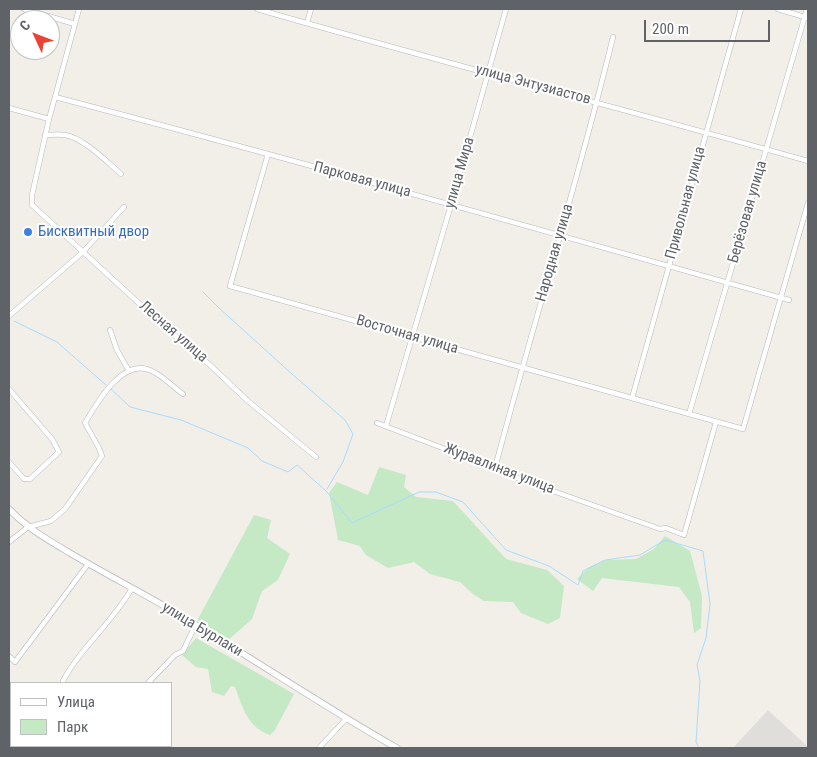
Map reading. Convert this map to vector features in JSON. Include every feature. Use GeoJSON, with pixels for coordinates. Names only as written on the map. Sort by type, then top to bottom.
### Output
{"type":"FeatureCollection","features":[{"type":"Feature","properties":{"kind":"street"},"geometry":{"type":"LineString","coordinates":[[24,9],[75,24]]}},
{"type":"Feature","properties":{"kind":"street"},"geometry":{"type":"LineString","coordinates":[[79,9],[45,135],[66,135],[75,138],[121,174]]}},
{"type":"Feature","properties":{"kind":"street","name":"улица Энтузиастов"},"geometry":{"type":"LineString","coordinates":[[257,9],[597,103],[706,131],[808,161]]}},
{"type":"Feature","properties":{"kind":"street"},"geometry":{"type":"LineString","coordinates":[[307,23],[311,9]]}},
{"type":"Feature","properties":{"kind":"street","name":"улица Мира"},"geometry":{"type":"LineString","coordinates":[[386,426],[506,9]]}},
{"type":"Feature","properties":{"kind":"street","name":"Привольная улица"},"geometry":{"type":"LineString","coordinates":[[632,398],[741,9]]}},
{"type":"Feature","properties":{"kind":"street"},"geometry":{"type":"LineString","coordinates":[[778,9],[806,17]]}},
{"type":"Feature","properties":{"kind":"street","name":"Берёзовая улица"},"geometry":{"type":"LineString","coordinates":[[689,414],[807,9]]}},
{"type":"Feature","properties":{"kind":"street","name":"Народная улица"},"geometry":{"type":"LineString","coordinates":[[495,468],[597,103],[613,37]]}},
{"type":"Feature","properties":{"kind":"street","name":"Парковая улица"},"geometry":{"type":"LineString","coordinates":[[55,97],[268,154],[789,300]]}},
{"type":"Feature","properties":{"kind":"street"},"geometry":{"type":"LineString","coordinates":[[9,108],[49,119]]}},
{"type":"Feature","properties":{"kind":"street","name":"Лесная улица"},"geometry":{"type":"LineString","coordinates":[[45,135],[32,195],[32,205],[167,329],[210,364],[248,401],[316,457]]}},
{"type":"Feature","properties":{"kind":"street","name":"Восточная улица"},"geometry":{"type":"LineString","coordinates":[[268,154],[230,286],[743,429],[781,298]]}},
{"type":"Feature","properties":{"kind":"street"},"geometry":{"type":"LineString","coordinates":[[781,298],[808,203]]}},
{"type":"Feature","properties":{"kind":"street"},"geometry":{"type":"LineString","coordinates":[[9,316],[82,252],[124,207]]}},
{"type":"Feature","properties":{"kind":"street"},"geometry":{"type":"LineString","coordinates":[[110,330],[117,350],[129,371]]}},
{"type":"Feature","properties":{"kind":"street"},"geometry":{"type":"LineString","coordinates":[[9,542],[28,527],[51,522],[65,509],[94,469],[102,456],[85,423],[106,388],[129,371],[139,368],[151,370],[183,394]]}},
{"type":"Feature","properties":{"kind":"street"},"geometry":{"type":"LineString","coordinates":[[9,389],[52,438],[59,452],[30,479],[24,479],[9,462]]}},
{"type":"Feature","properties":{"kind":"street","name":"Журавлиная улица"},"geometry":{"type":"LineString","coordinates":[[377,423],[522,480],[621,516],[660,529],[666,528],[684,534],[716,422]]}},
{"type":"Feature","properties":{"kind":"street","name":"улица Бурлаки"},"geometry":{"type":"LineString","coordinates":[[9,510],[28,527],[88,564],[196,624],[346,719],[397,748]]}},
{"type":"Feature","properties":{"kind":"street"},"geometry":{"type":"LineString","coordinates":[[9,656],[15,662],[88,564]]}},
{"type":"Feature","properties":{"kind":"street"},"geometry":{"type":"LineString","coordinates":[[64,681],[71,666],[107,623],[132,588]]}},
{"type":"Feature","properties":{"kind":"street"},"geometry":{"type":"LineString","coordinates":[[149,682],[175,655],[183,651],[196,624]]}},
{"type":"Feature","properties":{"kind":"street"},"geometry":{"type":"LineString","coordinates":[[319,748],[346,719]]}},
{"type":"Feature","properties":{"kind":"shaded area"},"geometry":{"type":"Polygon","coordinates":[[[768,710],[808,747],[808,748],[733,748],[768,710]]]}},
{"type":"Feature","properties":{"kind":"green space"},"geometry":{"type":"Polygon","coordinates":[[[379,467],[406,475],[404,487],[416,497],[453,501],[506,559],[547,570],[564,586],[560,618],[548,624],[521,613],[513,602],[484,601],[460,582],[430,574],[414,562],[388,568],[366,555],[360,546],[338,540],[329,493],[337,482],[368,495],[379,467]]]}},
{"type":"Feature","properties":{"kind":"green space"},"geometry":{"type":"Polygon","coordinates":[[[254,515],[271,520],[267,538],[290,554],[278,580],[262,591],[252,619],[227,641],[200,624],[198,619],[254,515]]]}},
{"type":"Feature","properties":{"kind":"green space"},"geometry":{"type":"Polygon","coordinates":[[[665,536],[690,551],[702,596],[701,628],[694,633],[690,602],[679,587],[602,578],[593,591],[577,579],[589,567],[606,560],[636,559],[654,549],[665,536]]]}},
{"type":"Feature","properties":{"kind":"green space"},"geometry":{"type":"Polygon","coordinates":[[[196,638],[294,694],[275,730],[270,735],[262,732],[251,722],[243,709],[235,687],[231,686],[224,696],[212,692],[208,669],[196,667],[182,655],[196,638]]]}},
{"type":"Feature","properties":{"kind":"waterway"},"geometry":{"type":"LineString","coordinates":[[203,292],[345,420],[353,434],[343,462],[327,489]]}},
{"type":"Feature","properties":{"kind":"waterway"},"geometry":{"type":"LineString","coordinates":[[14,321],[57,342],[106,385]]}},
{"type":"Feature","properties":{"kind":"waterway"},"geometry":{"type":"LineString","coordinates":[[111,389],[130,407],[181,420],[248,448],[262,461],[288,472],[297,465],[326,491],[352,523],[419,492],[436,492],[463,502],[506,550],[549,566],[578,585],[583,571],[605,560],[640,555],[665,540],[703,551],[710,604],[706,638],[697,665],[700,681],[696,742],[699,748]]}},
{"type":"Feature","properties":{"kind":"place","name":"Бисквитный двор"},"geometry":{"type":"Point","coordinates":[28,232]}}]}
